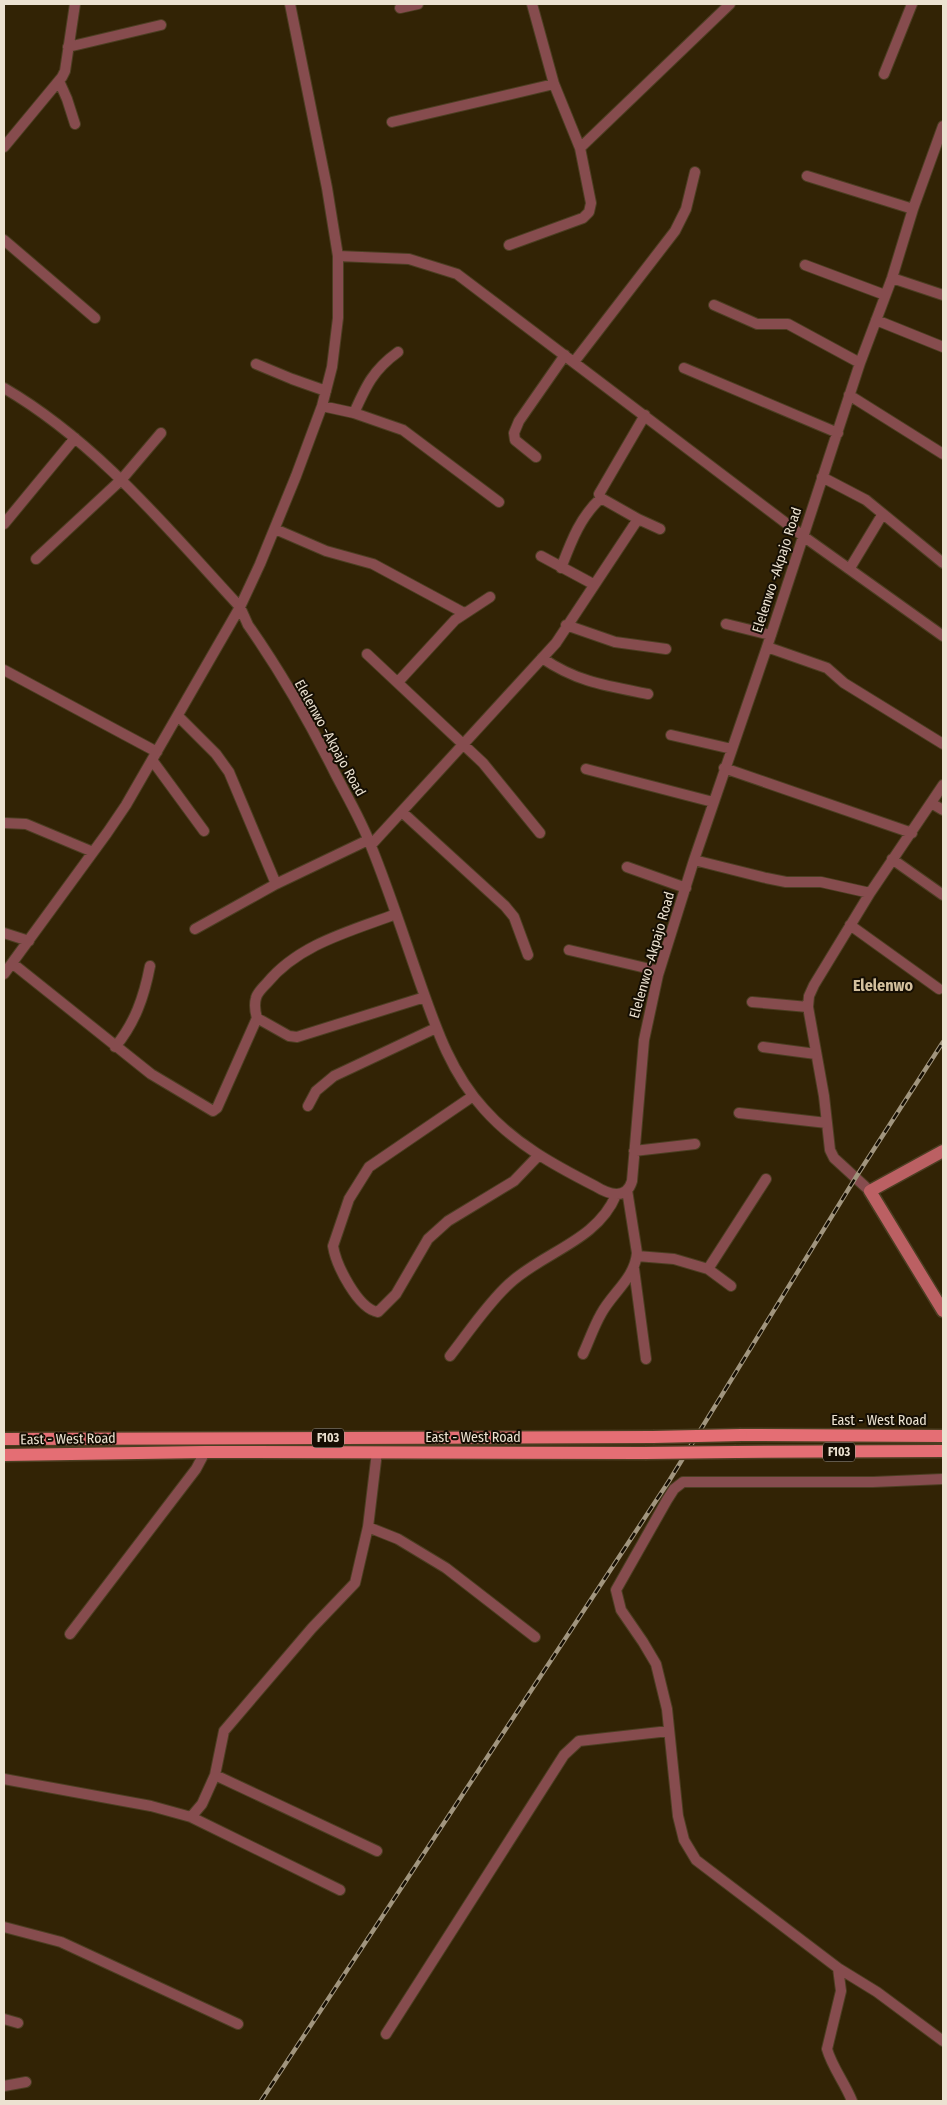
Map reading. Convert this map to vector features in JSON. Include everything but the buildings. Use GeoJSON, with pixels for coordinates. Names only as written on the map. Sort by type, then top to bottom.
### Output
{"type":"FeatureCollection","features":[{"type":"Feature","properties":{"kind":"main road","name":"East - West Road"},"geometry":{"type":"LineString","coordinates":[[4,1439],[653,1437],[740,1435],[943,1436]]}},
{"type":"Feature","properties":{"kind":"main road","name":"East - West Road"},"geometry":{"type":"LineString","coordinates":[[4,1455],[205,1452],[645,1453],[943,1451]]}},
{"type":"Feature","properties":{"kind":"street"},"geometry":{"type":"LineString","coordinates":[[4,147],[59,81],[65,71],[75,4]]}},
{"type":"Feature","properties":{"kind":"street"},"geometry":{"type":"LineString","coordinates":[[4,974],[126,805],[240,607],[274,529],[322,406],[336,339],[339,291],[338,256],[326,180],[290,4]]}},
{"type":"Feature","properties":{"kind":"street"},"geometry":{"type":"LineString","coordinates":[[400,8],[418,4]]}},
{"type":"Feature","properties":{"kind":"street"},"geometry":{"type":"LineString","coordinates":[[508,245],[587,215],[591,203],[580,148],[554,84],[532,4]]}},
{"type":"Feature","properties":{"kind":"street"},"geometry":{"type":"LineString","coordinates":[[580,148],[730,4]]}},
{"type":"Feature","properties":{"kind":"street"},"geometry":{"type":"LineString","coordinates":[[884,74],[912,4]]}},
{"type":"Feature","properties":{"kind":"street"},"geometry":{"type":"LineString","coordinates":[[68,47],[161,25]]}},
{"type":"Feature","properties":{"kind":"street"},"geometry":{"type":"LineString","coordinates":[[59,81],[75,124]]}},
{"type":"Feature","properties":{"kind":"street"},"geometry":{"type":"LineString","coordinates":[[392,122],[554,84]]}},
{"type":"Feature","properties":{"kind":"street","name":"Elelenwo -Akpajo Road"},"geometry":{"type":"LineString","coordinates":[[627,1190],[632,1181],[644,1035],[660,971],[724,768],[771,635],[849,395],[892,278],[913,209],[943,126]]}},
{"type":"Feature","properties":{"kind":"street"},"geometry":{"type":"LineString","coordinates":[[574,362],[675,231],[686,209],[695,172]]}},
{"type":"Feature","properties":{"kind":"street"},"geometry":{"type":"LineString","coordinates":[[806,176],[913,209]]}},
{"type":"Feature","properties":{"kind":"street"},"geometry":{"type":"LineString","coordinates":[[4,240],[95,318]]}},
{"type":"Feature","properties":{"kind":"street"},"geometry":{"type":"LineString","coordinates":[[338,256],[409,259],[457,274],[803,536],[943,636]]}},
{"type":"Feature","properties":{"kind":"street"},"geometry":{"type":"LineString","coordinates":[[805,265],[885,295]]}},
{"type":"Feature","properties":{"kind":"street"},"geometry":{"type":"LineString","coordinates":[[892,278],[943,295]]}},
{"type":"Feature","properties":{"kind":"street"},"geometry":{"type":"LineString","coordinates":[[714,305],[757,324],[788,324],[860,363]]}},
{"type":"Feature","properties":{"kind":"street"},"geometry":{"type":"LineString","coordinates":[[876,320],[943,347]]}},
{"type":"Feature","properties":{"kind":"street"},"geometry":{"type":"LineString","coordinates":[[354,414],[374,373],[384,362],[398,352]]}},
{"type":"Feature","properties":{"kind":"street"},"geometry":{"type":"LineString","coordinates":[[536,458],[515,440],[514,433],[519,421],[565,355]]}},
{"type":"Feature","properties":{"kind":"street"},"geometry":{"type":"LineString","coordinates":[[256,364],[326,391]]}},
{"type":"Feature","properties":{"kind":"street"},"geometry":{"type":"LineString","coordinates":[[684,368],[838,432]]}},
{"type":"Feature","properties":{"kind":"street","name":"Elelenwo -Akpajo Road"},"geometry":{"type":"LineString","coordinates":[[4,388],[29,404],[74,438],[122,479],[240,607],[248,625],[316,734],[370,842],[436,1028],[452,1063],[473,1096],[496,1121],[538,1156],[604,1191],[616,1195]]}},
{"type":"Feature","properties":{"kind":"street"},"geometry":{"type":"LineString","coordinates":[[849,395],[943,454]]}},
{"type":"Feature","properties":{"kind":"street"},"geometry":{"type":"LineString","coordinates":[[322,406],[404,430],[499,502]]}},
{"type":"Feature","properties":{"kind":"street"},"geometry":{"type":"LineString","coordinates":[[644,415],[599,494],[601,498],[660,529]]}},
{"type":"Feature","properties":{"kind":"street"},"geometry":{"type":"LineString","coordinates":[[36,559],[122,479],[161,433]]}},
{"type":"Feature","properties":{"kind":"street"},"geometry":{"type":"LineString","coordinates":[[4,524],[74,438]]}},
{"type":"Feature","properties":{"kind":"street"},"geometry":{"type":"LineString","coordinates":[[822,477],[866,500],[943,563]]}},
{"type":"Feature","properties":{"kind":"street"},"geometry":{"type":"LineString","coordinates":[[561,568],[576,531],[591,507],[601,498]]}},
{"type":"Feature","properties":{"kind":"street"},"geometry":{"type":"LineString","coordinates":[[850,568],[882,515]]}},
{"type":"Feature","properties":{"kind":"street"},"geometry":{"type":"LineString","coordinates":[[195,929],[276,884],[370,842],[402,812],[556,643],[566,625],[638,519]]}},
{"type":"Feature","properties":{"kind":"street"},"geometry":{"type":"LineString","coordinates":[[274,529],[326,551],[372,564],[464,613]]}},
{"type":"Feature","properties":{"kind":"street"},"geometry":{"type":"LineString","coordinates":[[541,556],[594,584]]}},
{"type":"Feature","properties":{"kind":"street"},"geometry":{"type":"LineString","coordinates":[[398,682],[464,613],[490,597]]}},
{"type":"Feature","properties":{"kind":"street"},"geometry":{"type":"LineString","coordinates":[[726,624],[771,635]]}},
{"type":"Feature","properties":{"kind":"street"},"geometry":{"type":"LineString","coordinates":[[566,625],[615,642],[666,649]]}},
{"type":"Feature","properties":{"kind":"street"},"geometry":{"type":"LineString","coordinates":[[767,646],[827,668],[844,683],[943,744]]}},
{"type":"Feature","properties":{"kind":"street"},"geometry":{"type":"LineString","coordinates":[[367,654],[498,779],[540,833]]}},
{"type":"Feature","properties":{"kind":"street"},"geometry":{"type":"LineString","coordinates":[[542,658],[563,671],[587,681],[648,694]]}},
{"type":"Feature","properties":{"kind":"street"},"geometry":{"type":"LineString","coordinates":[[4,670],[154,756],[204,831]]}},
{"type":"Feature","properties":{"kind":"street"},"geometry":{"type":"LineString","coordinates":[[178,716],[216,754],[229,772],[276,884]]}},
{"type":"Feature","properties":{"kind":"street"},"geometry":{"type":"LineString","coordinates":[[671,734],[732,749]]}},
{"type":"Feature","properties":{"kind":"street"},"geometry":{"type":"LineString","coordinates":[[724,768],[912,833]]}},
{"type":"Feature","properties":{"kind":"street"},"geometry":{"type":"LineString","coordinates":[[586,769],[713,802]]}},
{"type":"Feature","properties":{"kind":"street"},"geometry":{"type":"LineString","coordinates":[[943,785],[912,833],[892,859],[850,925],[814,985],[809,996],[808,1007],[830,1150],[834,1158],[870,1192],[943,1311]]}},
{"type":"Feature","properties":{"kind":"street"},"geometry":{"type":"LineString","coordinates":[[931,803],[943,810]]}},
{"type":"Feature","properties":{"kind":"street"},"geometry":{"type":"LineString","coordinates":[[402,812],[506,906],[514,918],[528,955]]}},
{"type":"Feature","properties":{"kind":"street"},"geometry":{"type":"LineString","coordinates":[[4,823],[29,825],[93,852]]}},
{"type":"Feature","properties":{"kind":"street"},"geometry":{"type":"LineString","coordinates":[[892,859],[943,895]]}},
{"type":"Feature","properties":{"kind":"street"},"geometry":{"type":"LineString","coordinates":[[694,860],[772,880],[821,882],[870,893]]}},
{"type":"Feature","properties":{"kind":"street"},"geometry":{"type":"LineString","coordinates":[[627,867],[686,888]]}},
{"type":"Feature","properties":{"kind":"street"},"geometry":{"type":"LineString","coordinates":[[12,963],[151,1074],[213,1110],[217,1108],[257,1018],[254,1006],[256,996],[286,963],[332,938],[396,914]]}},
{"type":"Feature","properties":{"kind":"street"},"geometry":{"type":"LineString","coordinates":[[850,925],[939,989]]}},
{"type":"Feature","properties":{"kind":"street"},"geometry":{"type":"LineString","coordinates":[[4,933],[29,941]]}},
{"type":"Feature","properties":{"kind":"street"},"geometry":{"type":"LineString","coordinates":[[569,950],[660,971]]}},
{"type":"Feature","properties":{"kind":"street"},"geometry":{"type":"LineString","coordinates":[[115,1047],[136,1017],[146,987],[150,966]]}},
{"type":"Feature","properties":{"kind":"street"},"geometry":{"type":"LineString","coordinates":[[257,1018],[289,1036],[297,1038],[425,997]]}},
{"type":"Feature","properties":{"kind":"street"},"geometry":{"type":"LineString","coordinates":[[752,1002],[808,1007]]}},
{"type":"Feature","properties":{"kind":"street"},"geometry":{"type":"LineString","coordinates":[[308,1106],[316,1091],[334,1076],[436,1028]]}},
{"type":"Feature","properties":{"kind":"street"},"geometry":{"type":"LineString","coordinates":[[763,1047],[816,1054]]}},
{"type":"Feature","properties":{"kind":"street"},"geometry":{"type":"LineString","coordinates":[[473,1096],[369,1167],[350,1199],[333,1246],[351,1288],[366,1308],[378,1312],[396,1294],[418,1254],[428,1239],[439,1228],[514,1181],[538,1156]]}},
{"type":"Feature","properties":{"kind":"street"},"geometry":{"type":"LineString","coordinates":[[739,1114],[827,1123]]}},
{"type":"Feature","properties":{"kind":"street"},"geometry":{"type":"LineString","coordinates":[[634,1151],[695,1144]]}},
{"type":"Feature","properties":{"kind":"street"},"geometry":{"type":"LineString","coordinates":[[870,1192],[943,1151]]}},
{"type":"Feature","properties":{"kind":"street"},"geometry":{"type":"LineString","coordinates":[[708,1269],[766,1179]]}},
{"type":"Feature","properties":{"kind":"street"},"geometry":{"type":"LineString","coordinates":[[450,1356],[509,1284],[590,1229],[608,1212],[616,1195],[627,1190],[637,1256],[634,1269],[646,1359]]}},
{"type":"Feature","properties":{"kind":"street"},"geometry":{"type":"LineString","coordinates":[[637,1256],[674,1259],[708,1269],[731,1286]]}},
{"type":"Feature","properties":{"kind":"street"},"geometry":{"type":"LineString","coordinates":[[584,1354],[601,1314],[634,1269]]}},
{"type":"Feature","properties":{"kind":"street"},"geometry":{"type":"LineString","coordinates":[[70,1634],[196,1469],[205,1452]]}},
{"type":"Feature","properties":{"kind":"street"},"geometry":{"type":"LineString","coordinates":[[191,1816],[202,1804],[215,1775],[224,1731],[312,1628],[355,1583],[368,1527],[377,1452]]}},
{"type":"Feature","properties":{"kind":"street"},"geometry":{"type":"LineString","coordinates":[[943,1479],[863,1482],[683,1482],[674,1489],[616,1590],[621,1610],[644,1642],[656,1664],[667,1709],[678,1816],[684,1840],[696,1860],[838,1968],[877,1992],[943,2041]]}},
{"type":"Feature","properties":{"kind":"street"},"geometry":{"type":"LineString","coordinates":[[368,1527],[398,1539],[446,1568],[535,1637]]}},
{"type":"Feature","properties":{"kind":"street"},"geometry":{"type":"LineString","coordinates":[[386,2034],[564,1755],[579,1741],[669,1731]]}},
{"type":"Feature","properties":{"kind":"street"},"geometry":{"type":"LineString","coordinates":[[215,1775],[377,1851]]}},
{"type":"Feature","properties":{"kind":"street"},"geometry":{"type":"LineString","coordinates":[[4,1778],[151,1806],[191,1816],[340,1890]]}},
{"type":"Feature","properties":{"kind":"street"},"geometry":{"type":"LineString","coordinates":[[4,1927],[61,1942],[76,1948],[238,2024]]}},
{"type":"Feature","properties":{"kind":"street"},"geometry":{"type":"LineString","coordinates":[[838,1968],[841,1992],[827,2049],[829,2057],[846,2084],[852,2101]]}},
{"type":"Feature","properties":{"kind":"street"},"geometry":{"type":"LineString","coordinates":[[4,2019],[18,2023]]}},
{"type":"Feature","properties":{"kind":"street"},"geometry":{"type":"LineString","coordinates":[[4,2086],[26,2082]]}},
{"type":"Feature","properties":{"kind":"railway"},"geometry":{"type":"LineString","coordinates":[[261,2101],[669,1481],[856,1177],[943,1042]]}},
{"type":"Feature","properties":{"kind":"district","name":"Elelenwo"},"geometry":{"type":"Point","coordinates":[883,985]}}]}
